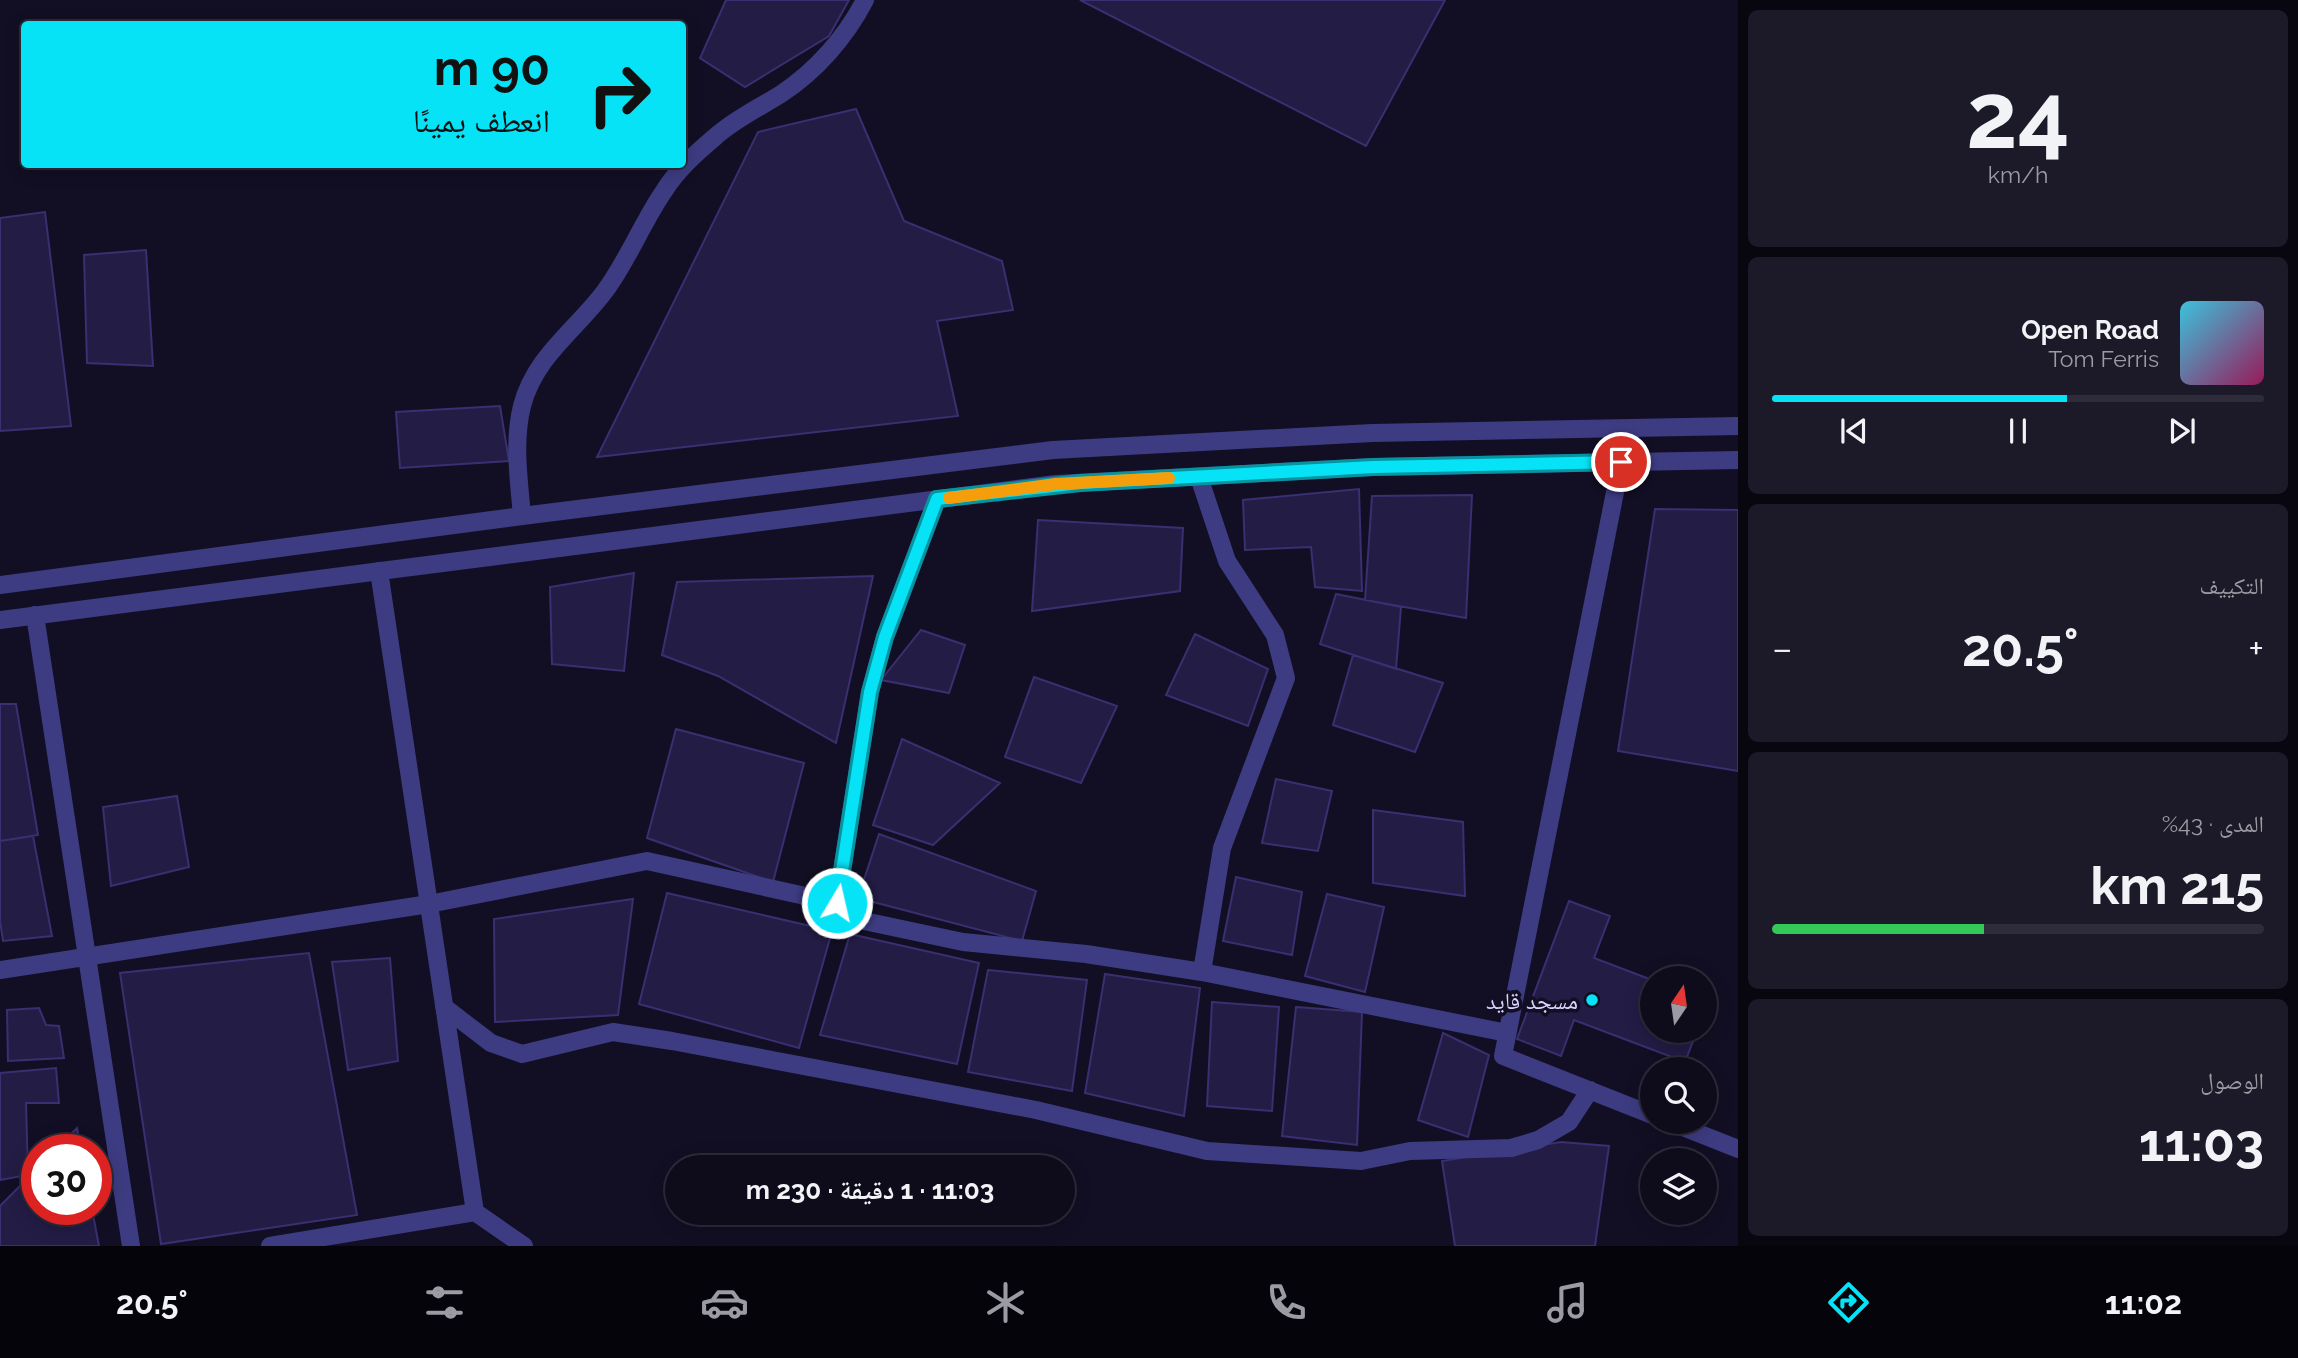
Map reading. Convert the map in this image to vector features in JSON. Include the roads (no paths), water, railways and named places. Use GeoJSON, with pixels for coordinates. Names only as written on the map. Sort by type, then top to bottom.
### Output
{"type":"FeatureCollection","features":[{"type":"Feature","properties":{"kind":"street"},"geometry":{"type":"LineString","coordinates":[[686,164],[727,127],[782,94],[812,69],[838,42],[865,0]]}},
{"type":"Feature","properties":{"kind":"street"},"geometry":{"type":"LineString","coordinates":[[522,516],[516,436],[523,404],[536,373],[554,346],[604,293],[626,260],[664,191],[683,168]]}},
{"type":"Feature","properties":{"kind":"street"},"geometry":{"type":"LineString","coordinates":[[0,585],[1053,450],[1371,433],[1738,426]]}},
{"type":"Feature","properties":{"kind":"street"},"geometry":{"type":"LineString","coordinates":[[0,620],[1056,484],[1373,467],[1738,460]]}},
{"type":"Feature","properties":{"kind":"street"},"geometry":{"type":"LineString","coordinates":[[1621,462],[1503,1056],[1640,1110]]}},
{"type":"Feature","properties":{"kind":"street"},"geometry":{"type":"LineString","coordinates":[[1199,477],[1227,561],[1275,635],[1286,678],[1222,848],[1202,972]]}},
{"type":"Feature","properties":{"kind":"street"},"geometry":{"type":"LineString","coordinates":[[837,903],[870,692],[885,637],[937,499]]}},
{"type":"Feature","properties":{"kind":"street"},"geometry":{"type":"LineString","coordinates":[[379,571],[475,1212]]}},
{"type":"Feature","properties":{"kind":"street"},"geometry":{"type":"LineString","coordinates":[[35,615],[131,1246]]}},
{"type":"Feature","properties":{"kind":"street"},"geometry":{"type":"LineString","coordinates":[[0,970],[429,904],[647,861],[837,903],[850,918],[963,942],[1086,954],[1202,972],[1507,1033]]}},
{"type":"Feature","properties":{"kind":"street"},"geometry":{"type":"LineString","coordinates":[[444,1007],[491,1043],[522,1054],[613,1032],[1036,1110],[1207,1151],[1361,1161],[1410,1151],[1510,1148],[1538,1140],[1569,1122],[1590,1090]]}},
{"type":"Feature","properties":{"kind":"street"},"geometry":{"type":"LineString","coordinates":[[1700,1134],[1738,1149]]}},
{"type":"Feature","properties":{"kind":"street"},"geometry":{"type":"LineString","coordinates":[[270,1246],[475,1212],[524,1246]]}},
{"type":"Feature","properties":{"kind":"place","name":"مسجد قايد"},"geometry":{"type":"Point","coordinates":[1592,1000]}}]}
